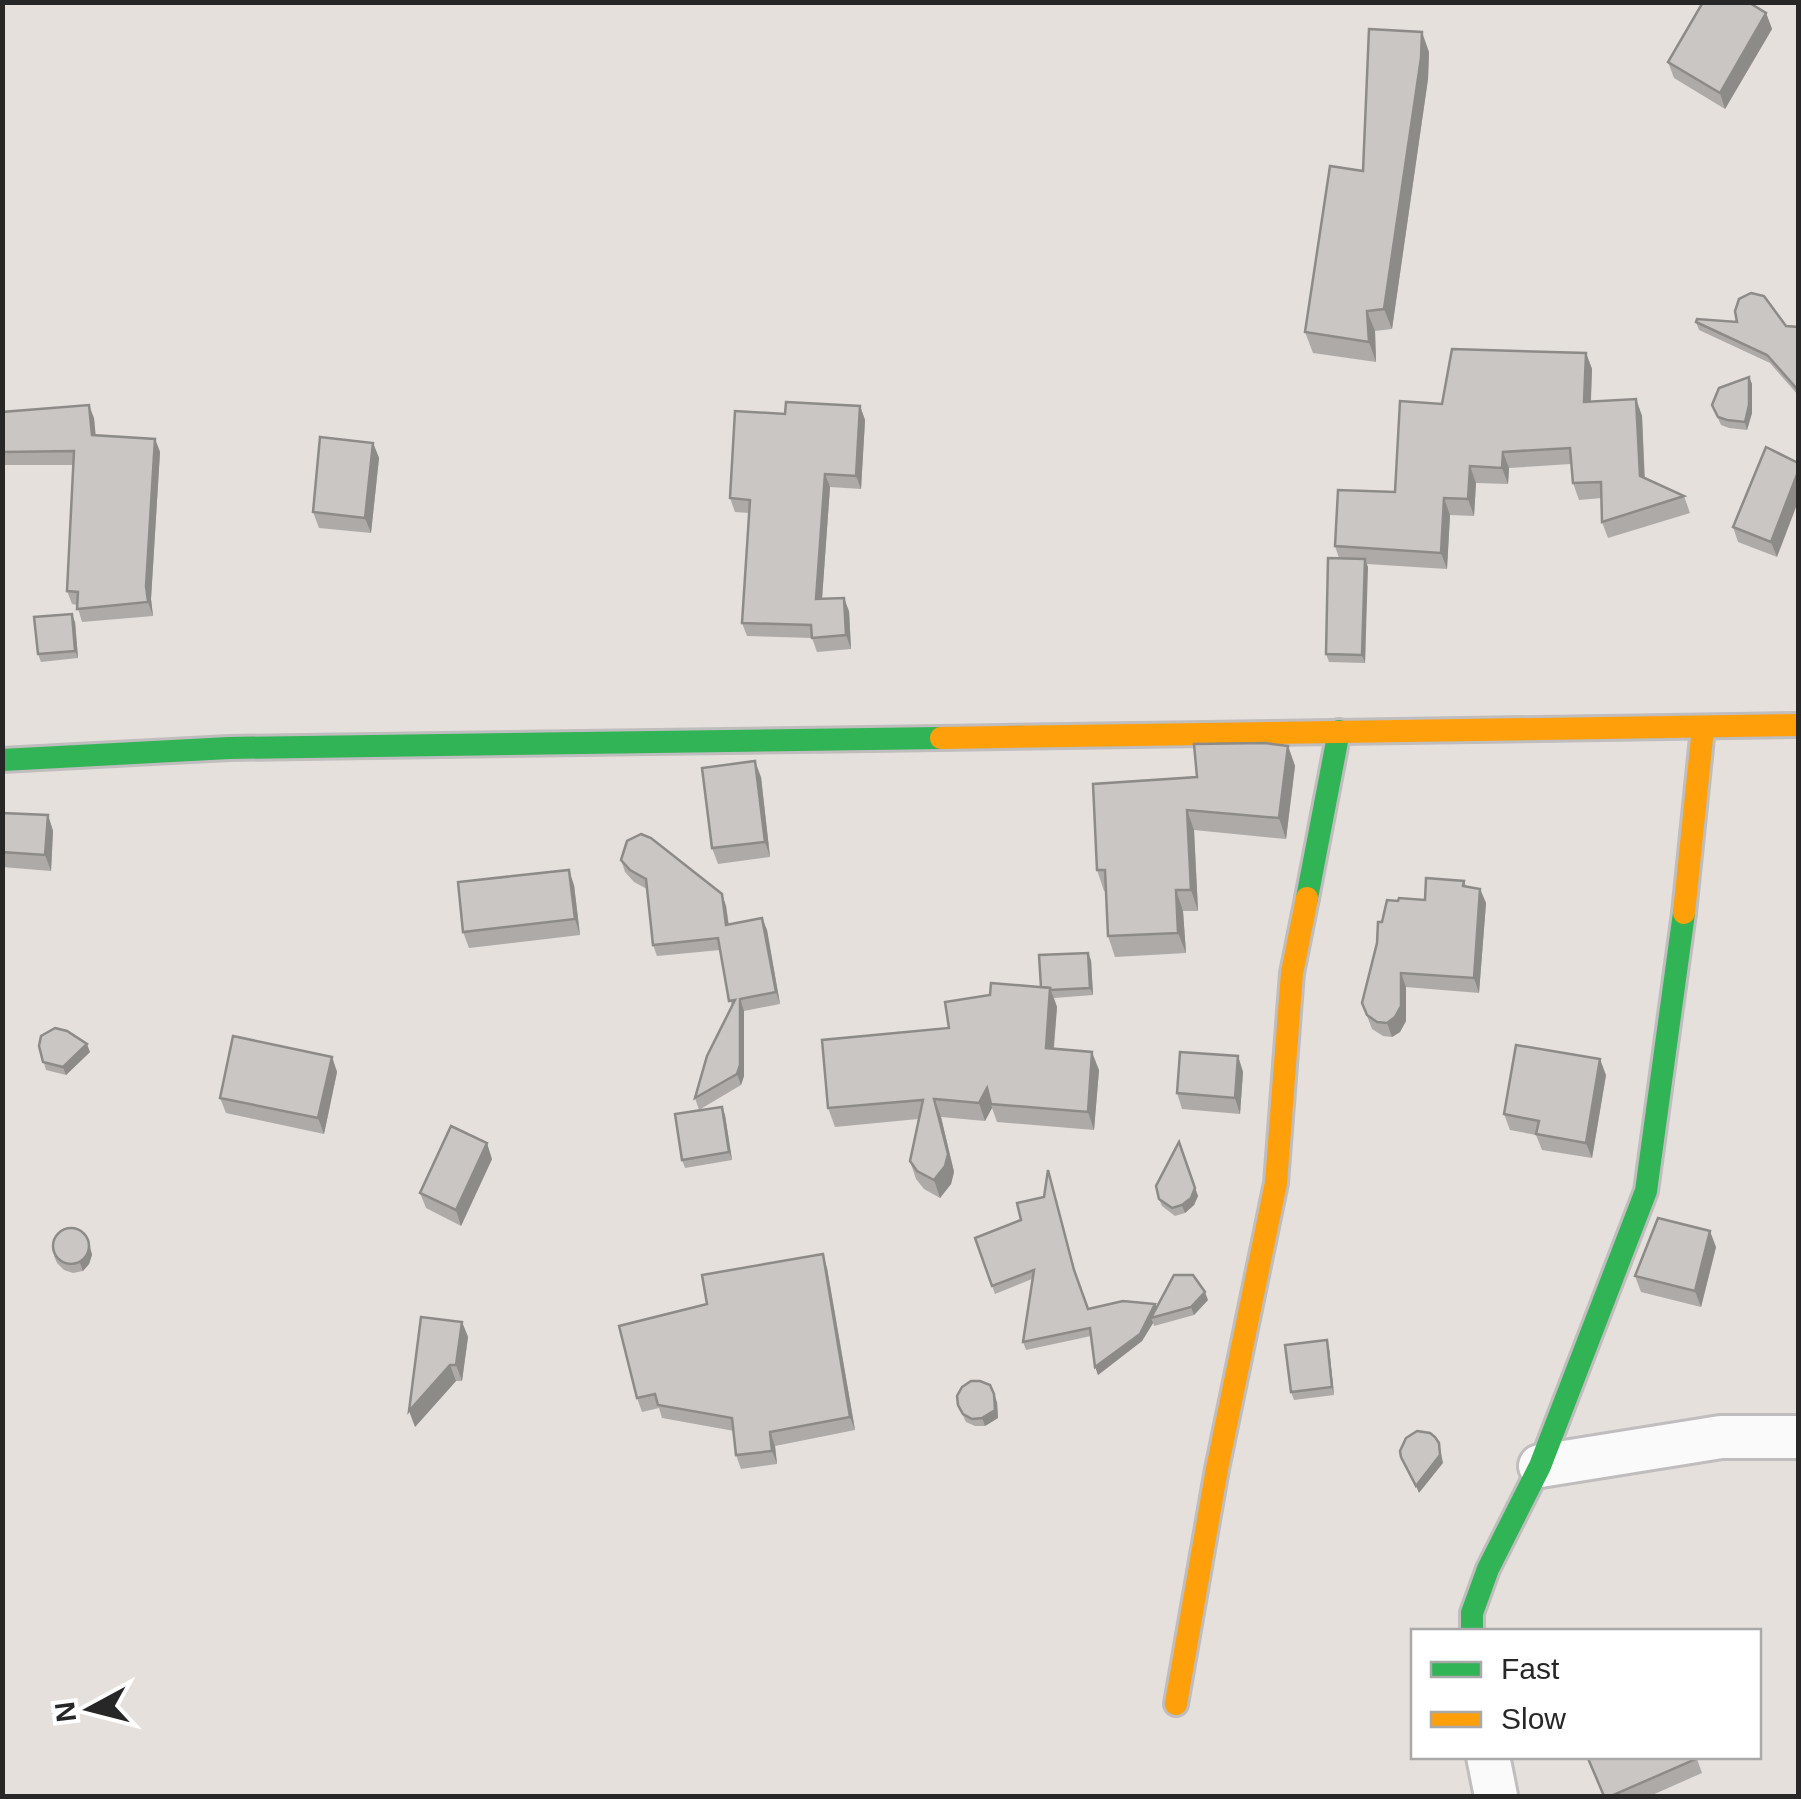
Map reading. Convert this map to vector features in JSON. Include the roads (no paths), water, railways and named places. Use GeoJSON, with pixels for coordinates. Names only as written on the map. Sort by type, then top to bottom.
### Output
{"type":"FeatureCollection","features":[{"type":"Feature","properties":{"kind":"street"},"geometry":{"type":"LineString","coordinates":[[2,760],[229,748],[1798,726]]}},
{"type":"Feature","properties":{"kind":"street"},"geometry":{"type":"LineString","coordinates":[[1472,1629],[1472,1613],[1488,1569],[1540,1466],[1646,1191],[1680,948],[1703,728]]}},
{"type":"Feature","properties":{"kind":"street"},"geometry":{"type":"LineString","coordinates":[[1176,1704],[1217,1469],[1276,1183],[1292,973],[1339,731]]}},
{"type":"Feature","properties":{"kind":"street"},"geometry":{"type":"LineString","coordinates":[[1540,1466],[1721,1437],[1798,1437]]}},
{"type":"Feature","properties":{"kind":"street"},"geometry":{"type":"LineString","coordinates":[[1489,1759],[1496,1796]]}}]}
